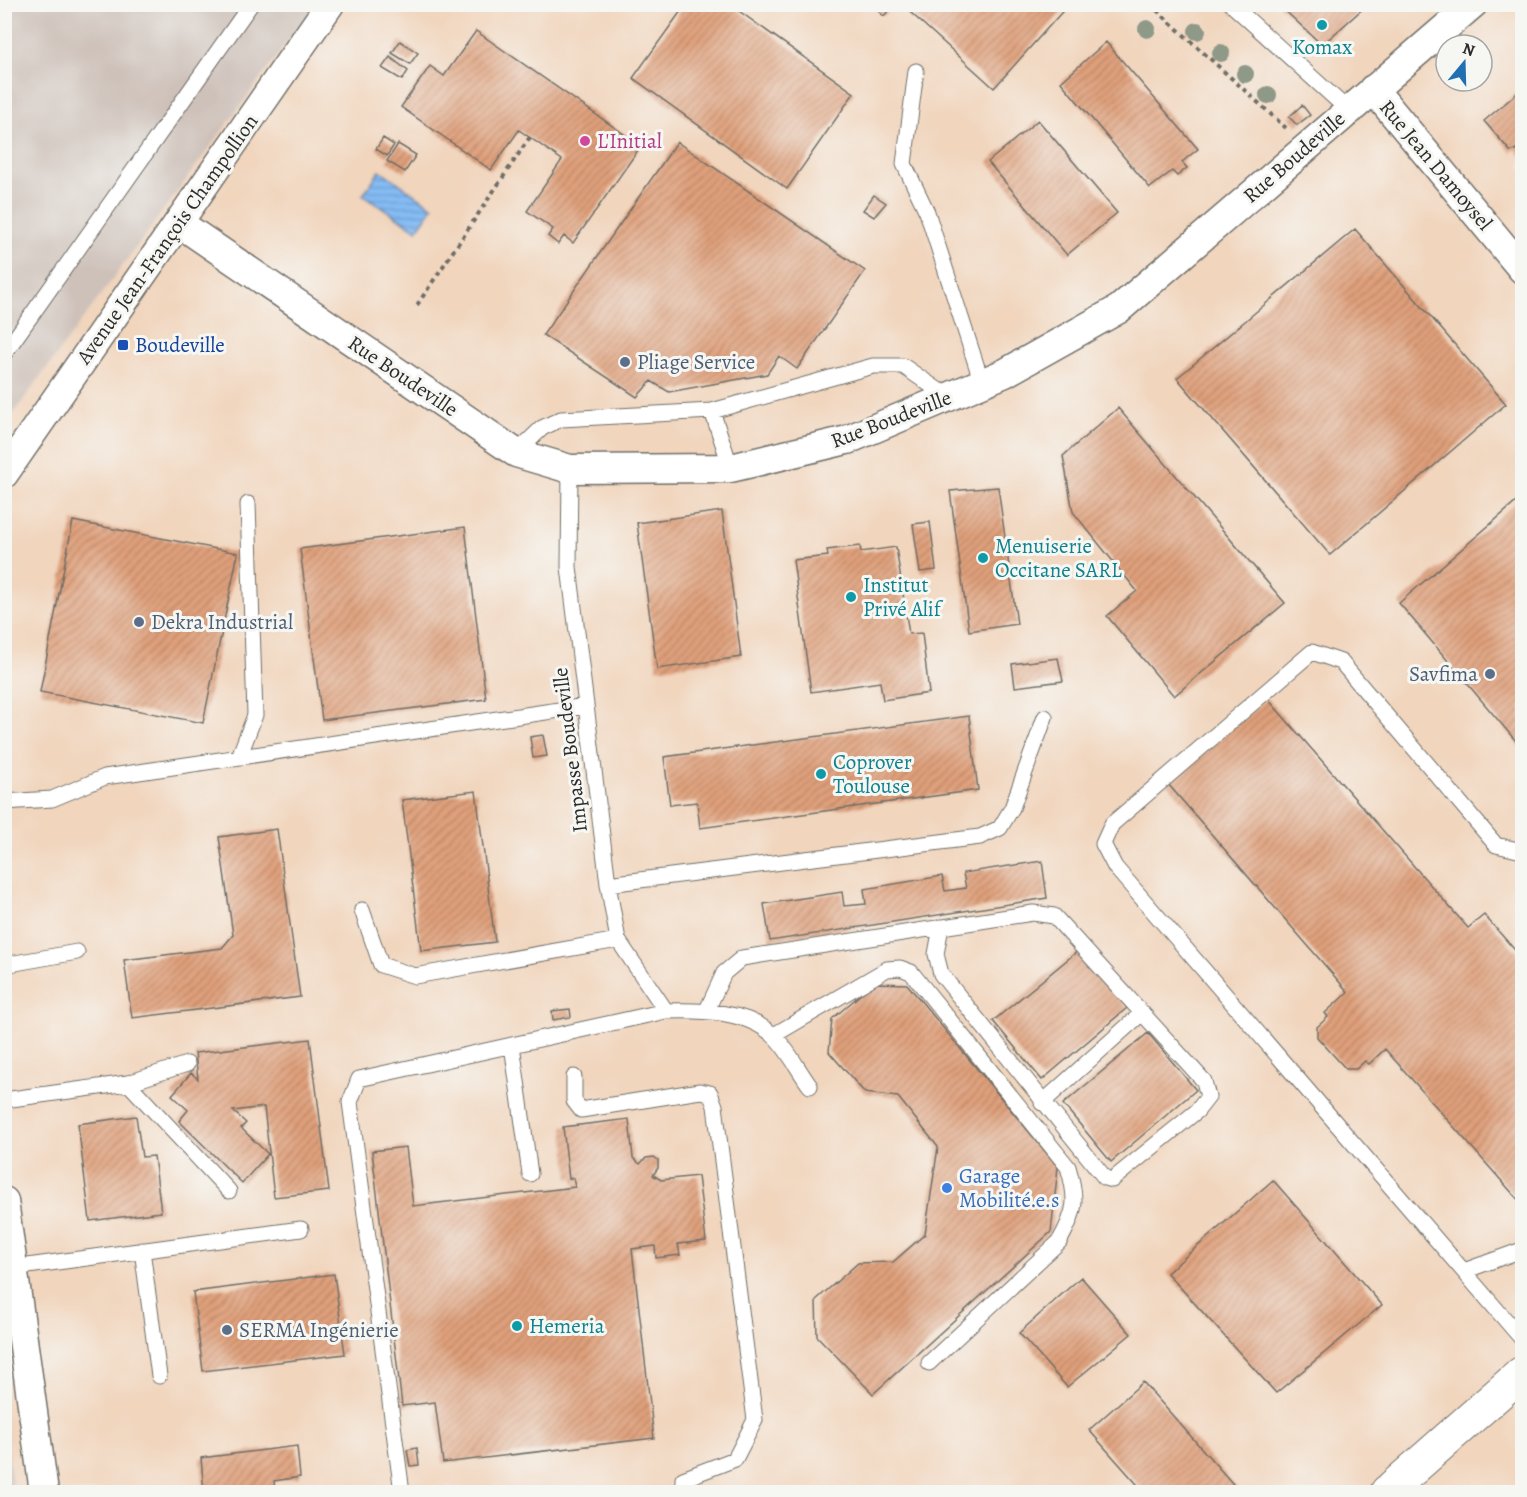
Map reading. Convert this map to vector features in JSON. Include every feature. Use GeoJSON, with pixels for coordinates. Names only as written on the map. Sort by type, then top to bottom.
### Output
{"type":"FeatureCollection","features":[{"type":"Feature","properties":{"kind":"street","name":"Avenue Jean-François Champollion"},"geometry":{"type":"LineString","coordinates":[[4,474],[330,4]]}},
{"type":"Feature","properties":{"kind":"street","name":"Rue Boudeville"},"geometry":{"type":"LineString","coordinates":[[179,223],[516,453],[570,469],[731,468],[847,440],[1005,373],[1119,309],[1473,4]]}},
{"type":"Feature","properties":{"kind":"street","name":"Rue Jean Damoysel"},"geometry":{"type":"LineString","coordinates":[[1373,89],[1522,269]]}},
{"type":"Feature","properties":{"kind":"street"},"geometry":{"type":"LineString","coordinates":[[4,1201],[44,1492]]}},
{"type":"Feature","properties":{"kind":"street"},"geometry":{"type":"LineString","coordinates":[[1387,1492],[1520,1382]]}},
{"type":"Feature","properties":{"kind":"lane"},"geometry":{"type":"LineString","coordinates":[[4,354],[251,4]]}},
{"type":"Feature","properties":{"kind":"lane"},"geometry":{"type":"LineString","coordinates":[[1232,4],[1348,110]]}},
{"type":"Feature","properties":{"kind":"lane"},"geometry":{"type":"LineString","coordinates":[[916,71],[904,164],[927,212],[982,383]]}},
{"type":"Feature","properties":{"kind":"lane"},"geometry":{"type":"LineString","coordinates":[[516,453],[542,428],[561,419],[712,411],[873,366],[903,366],[948,397]]}},
{"type":"Feature","properties":{"kind":"lane"},"geometry":{"type":"LineString","coordinates":[[712,411],[731,468]]}},
{"type":"Feature","properties":{"kind":"lane","name":"Impasse Boudeville"},"geometry":{"type":"LineString","coordinates":[[570,469],[569,567],[608,884],[618,940],[666,1011]]}},
{"type":"Feature","properties":{"kind":"lane"},"geometry":{"type":"LineString","coordinates":[[239,757],[255,715],[248,504]]}},
{"type":"Feature","properties":{"kind":"lane"},"geometry":{"type":"LineString","coordinates":[[1522,850],[1496,845],[1341,663],[1312,652],[1112,824],[1102,844],[1115,867],[1522,1339]]}},
{"type":"Feature","properties":{"kind":"lane"},"geometry":{"type":"LineString","coordinates":[[4,802],[52,799],[105,777],[586,706]]}},
{"type":"Feature","properties":{"kind":"lane"},"geometry":{"type":"LineString","coordinates":[[608,884],[980,837],[1000,828],[1012,808],[1045,717]]}},
{"type":"Feature","properties":{"kind":"lane"},"geometry":{"type":"LineString","coordinates":[[362,910],[381,965],[415,976],[618,940]]}},
{"type":"Feature","properties":{"kind":"lane"},"geometry":{"type":"LineString","coordinates":[[707,1010],[724,973],[742,958],[941,927],[1034,913],[1054,916],[1204,1081],[1208,1097],[1197,1111],[1112,1180],[1105,1178],[1042,1103],[941,974],[936,954],[941,927]]}},
{"type":"Feature","properties":{"kind":"lane"},"geometry":{"type":"LineString","coordinates":[[4,965],[77,952]]}},
{"type":"Feature","properties":{"kind":"lane"},"geometry":{"type":"LineString","coordinates":[[774,1035],[887,969],[911,972],[1068,1167],[1075,1190],[1074,1217],[1059,1242],[929,1362]]}},
{"type":"Feature","properties":{"kind":"lane"},"geometry":{"type":"LineString","coordinates":[[402,1492],[350,1102],[359,1079],[666,1011],[707,1010],[751,1022],[774,1035],[810,1086]]}},
{"type":"Feature","properties":{"kind":"lane"},"geometry":{"type":"LineString","coordinates":[[1042,1103],[1142,1013]]}},
{"type":"Feature","properties":{"kind":"lane"},"geometry":{"type":"LineString","coordinates":[[512,1045],[530,1174]]}},
{"type":"Feature","properties":{"kind":"lane"},"geometry":{"type":"LineString","coordinates":[[4,1100],[128,1083],[187,1064]]}},
{"type":"Feature","properties":{"kind":"lane"},"geometry":{"type":"LineString","coordinates":[[574,1077],[574,1101],[581,1110],[700,1091],[710,1093],[715,1106],[755,1420],[735,1459],[683,1479]]}},
{"type":"Feature","properties":{"kind":"lane"},"geometry":{"type":"LineString","coordinates":[[128,1083],[230,1191]]}},
{"type":"Feature","properties":{"kind":"lane"},"geometry":{"type":"LineString","coordinates":[[13,1268],[301,1229]]}},
{"type":"Feature","properties":{"kind":"lane"},"geometry":{"type":"LineString","coordinates":[[142,1250],[159,1376]]}},
{"type":"Feature","properties":{"kind":"lane"},"geometry":{"type":"LineString","coordinates":[[1464,1271],[1522,1250]]}},
{"type":"Feature","properties":{"kind":"path"},"geometry":{"type":"LineString","coordinates":[[1150,4],[1306,147]]}},
{"type":"Feature","properties":{"kind":"path"},"geometry":{"type":"LineString","coordinates":[[417,305],[530,137]]}},
{"type":"Feature","properties":{"kind":"shaded area"},"geometry":{"type":"Polygon","coordinates":[[[5,5],[315,5],[5,425],[5,5]]]}},
{"type":"Feature","properties":{"kind":"shaded area"},"geometry":{"type":"Polygon","coordinates":[[[315,5],[1522,5],[1522,1492],[13,1492],[4,1422],[4,425],[315,5]]]}},
{"type":"Feature","properties":{"kind":"shaded area"},"geometry":{"type":"Polygon","coordinates":[[[5,1422],[13,1492],[5,1492],[5,1422]]]}},
{"type":"Feature","properties":{"kind":"water"},"geometry":{"type":"Polygon","coordinates":[[[380,170],[433,207],[417,230],[363,195],[380,170]]]}},
{"type":"Feature","properties":{"kind":"building"},"geometry":{"type":"Polygon","coordinates":[[[686,4],[729,4],[854,93],[787,189],[633,78],[686,4]]]}},
{"type":"Feature","properties":{"kind":"building"},"geometry":{"type":"Polygon","coordinates":[[[883,4],[890,9],[884,16],[878,11],[883,4]]]}},
{"type":"Feature","properties":{"kind":"building"},"geometry":{"type":"Polygon","coordinates":[[[919,4],[1069,4],[994,88],[911,13],[919,4]]]}},
{"type":"Feature","properties":{"kind":"building","name":"Komax"},"geometry":{"type":"Polygon","coordinates":[[[1278,4],[1368,4],[1322,45],[1278,4]]]}},
{"type":"Feature","properties":{"kind":"building","name":"L'Initial"},"geometry":{"type":"Polygon","coordinates":[[[476,31],[641,146],[573,243],[564,236],[558,244],[548,236],[553,229],[527,211],[562,160],[519,130],[491,170],[401,107],[430,66],[444,76],[476,31]]]}},
{"type":"Feature","properties":{"kind":"building"},"geometry":{"type":"Polygon","coordinates":[[[400,41],[418,53],[410,64],[392,53],[400,41]]]}},
{"type":"Feature","properties":{"kind":"building"},"geometry":{"type":"Polygon","coordinates":[[[1106,42],[1198,149],[1182,162],[1187,168],[1177,176],[1172,171],[1150,188],[1061,82],[1106,42]]]}},
{"type":"Feature","properties":{"kind":"building"},"geometry":{"type":"Polygon","coordinates":[[[390,57],[408,71],[402,80],[382,68],[390,57]]]}},
{"type":"Feature","properties":{"kind":"building"},"geometry":{"type":"Polygon","coordinates":[[[1522,89],[1522,157],[1516,149],[1511,152],[1484,121],[1522,89]]]}},
{"type":"Feature","properties":{"kind":"building"},"geometry":{"type":"Polygon","coordinates":[[[1302,105],[1310,115],[1297,125],[1289,117],[1302,105]]]}},
{"type":"Feature","properties":{"kind":"building"},"geometry":{"type":"Polygon","coordinates":[[[1038,120],[1117,213],[1067,255],[988,162],[1038,120]]]}},
{"type":"Feature","properties":{"kind":"building"},"geometry":{"type":"Polygon","coordinates":[[[383,138],[394,145],[387,156],[376,149],[383,138]]]}},
{"type":"Feature","properties":{"kind":"building"},"geometry":{"type":"Polygon","coordinates":[[[677,142],[865,271],[797,369],[779,356],[767,374],[669,392],[651,381],[637,397],[543,335],[677,142]]]}},
{"type":"Feature","properties":{"kind":"building"},"geometry":{"type":"Polygon","coordinates":[[[398,144],[416,155],[405,172],[387,161],[398,144]]]}},
{"type":"Feature","properties":{"kind":"building"},"geometry":{"type":"Polygon","coordinates":[[[874,195],[886,203],[874,217],[863,210],[874,195]]]}},
{"type":"Feature","properties":{"kind":"building"},"geometry":{"type":"Polygon","coordinates":[[[1355,229],[1506,404],[1330,555],[1177,378],[1355,229]]]}},
{"type":"Feature","properties":{"kind":"building"},"geometry":{"type":"Polygon","coordinates":[[[1118,408],[1285,603],[1174,696],[1107,616],[1137,591],[1073,512],[1063,456],[1118,408]]]}},
{"type":"Feature","properties":{"kind":"building","name":"Menuiserie Occitane SARL"},"geometry":{"type":"Polygon","coordinates":[[[998,487],[1017,624],[969,631],[950,491],[998,487]]]}},
{"type":"Feature","properties":{"kind":"building","name":"Savfima"},"geometry":{"type":"Polygon","coordinates":[[[1522,497],[1522,744],[1520,746],[1399,603],[1522,497]]]}},
{"type":"Feature","properties":{"kind":"building"},"geometry":{"type":"Polygon","coordinates":[[[722,511],[741,657],[657,669],[637,523],[722,511]]]}},
{"type":"Feature","properties":{"kind":"building","name":"Dekra Industrial"},"geometry":{"type":"Polygon","coordinates":[[[73,521],[238,553],[203,723],[40,692],[73,521]]]}},
{"type":"Feature","properties":{"kind":"building"},"geometry":{"type":"Polygon","coordinates":[[[930,522],[936,570],[920,572],[913,524],[930,522]]]}},
{"type":"Feature","properties":{"kind":"building"},"geometry":{"type":"Polygon","coordinates":[[[465,527],[486,699],[322,720],[300,549],[465,527]]]}},
{"type":"Feature","properties":{"kind":"building","name":"Institut Privé Alif"},"geometry":{"type":"Polygon","coordinates":[[[860,546],[861,552],[896,547],[909,634],[922,633],[929,693],[883,700],[880,682],[811,692],[793,560],[828,556],[827,550],[860,546]]]}},
{"type":"Feature","properties":{"kind":"building"},"geometry":{"type":"Polygon","coordinates":[[[1058,658],[1063,681],[1015,687],[1012,664],[1058,658]]]}},
{"type":"Feature","properties":{"kind":"building"},"geometry":{"type":"Polygon","coordinates":[[[1267,698],[1468,928],[1484,915],[1522,958],[1522,1204],[1385,1049],[1369,1064],[1365,1061],[1356,1069],[1346,1069],[1317,1037],[1317,1027],[1328,1017],[1325,1013],[1348,992],[1168,784],[1267,698]]]}},
{"type":"Feature","properties":{"kind":"building","name":"Coprover Toulouse"},"geometry":{"type":"Polygon","coordinates":[[[969,716],[978,790],[700,828],[697,802],[670,805],[664,757],[969,716]]]}},
{"type":"Feature","properties":{"kind":"building"},"geometry":{"type":"Polygon","coordinates":[[[543,735],[547,756],[533,758],[530,737],[543,735]]]}},
{"type":"Feature","properties":{"kind":"building"},"geometry":{"type":"Polygon","coordinates":[[[476,791],[495,942],[421,951],[402,800],[476,791]]]}},
{"type":"Feature","properties":{"kind":"building"},"geometry":{"type":"Polygon","coordinates":[[[277,829],[300,997],[132,1018],[124,960],[222,948],[233,935],[219,837],[277,829]]]}},
{"type":"Feature","properties":{"kind":"building"},"geometry":{"type":"Polygon","coordinates":[[[1042,861],[1047,898],[770,941],[764,904],[842,892],[844,906],[866,904],[864,889],[942,876],[945,891],[966,888],[963,873],[1042,861]]]}},
{"type":"Feature","properties":{"kind":"building"},"geometry":{"type":"Polygon","coordinates":[[[1079,950],[1127,1008],[1042,1080],[993,1021],[1079,950]]]}},
{"type":"Feature","properties":{"kind":"building"},"geometry":{"type":"Polygon","coordinates":[[[874,983],[907,984],[1058,1167],[1051,1232],[873,1394],[817,1336],[816,1300],[858,1263],[893,1262],[925,1234],[938,1147],[898,1097],[865,1093],[829,1052],[832,1019],[874,983]]]}},
{"type":"Feature","properties":{"kind":"building"},"geometry":{"type":"Polygon","coordinates":[[[570,1009],[571,1017],[553,1020],[552,1011],[570,1009]]]}},
{"type":"Feature","properties":{"kind":"building"},"geometry":{"type":"Polygon","coordinates":[[[1148,1033],[1196,1090],[1111,1162],[1063,1104],[1148,1033]]]}},
{"type":"Feature","properties":{"kind":"building"},"geometry":{"type":"Polygon","coordinates":[[[310,1039],[329,1191],[274,1197],[264,1107],[233,1111],[246,1123],[241,1128],[268,1154],[242,1183],[179,1121],[188,1110],[172,1095],[191,1073],[198,1079],[195,1053],[310,1039]]]}},
{"type":"Feature","properties":{"kind":"building"},"geometry":{"type":"Polygon","coordinates":[[[136,1116],[142,1157],[154,1156],[161,1212],[90,1221],[78,1124],[136,1116]]]}},
{"type":"Feature","properties":{"kind":"building","name":"Hemeria"},"geometry":{"type":"Polygon","coordinates":[[[629,1119],[633,1158],[640,1164],[646,1158],[654,1157],[658,1160],[658,1168],[653,1175],[661,1180],[698,1176],[706,1241],[678,1244],[680,1255],[656,1258],[655,1246],[632,1249],[654,1438],[443,1463],[435,1402],[402,1406],[372,1151],[406,1147],[413,1206],[575,1187],[573,1178],[569,1179],[563,1127],[629,1119]]]}},
{"type":"Feature","properties":{"kind":"building"},"geometry":{"type":"Polygon","coordinates":[[[1273,1180],[1382,1305],[1276,1393],[1167,1273],[1273,1180]]]}},
{"type":"Feature","properties":{"kind":"building"},"geometry":{"type":"Polygon","coordinates":[[[334,1274],[345,1354],[203,1371],[193,1292],[334,1274]]]}},
{"type":"Feature","properties":{"kind":"building"},"geometry":{"type":"Polygon","coordinates":[[[1081,1277],[1131,1334],[1067,1387],[1019,1333],[1081,1277]]]}},
{"type":"Feature","properties":{"kind":"building"},"geometry":{"type":"Polygon","coordinates":[[[1143,1382],[1240,1492],[1144,1492],[1089,1430],[1143,1382]]]}},
{"type":"Feature","properties":{"kind":"building"},"geometry":{"type":"Polygon","coordinates":[[[297,1446],[300,1477],[274,1481],[275,1492],[204,1492],[201,1458],[297,1446]]]}},
{"type":"Feature","properties":{"kind":"building"},"geometry":{"type":"Polygon","coordinates":[[[417,1448],[419,1465],[410,1466],[407,1450],[417,1448]]]}},
{"type":"Feature","properties":{"kind":"place","name":"Komax"},"geometry":{"type":"Point","coordinates":[1322,25]}},
{"type":"Feature","properties":{"kind":"place","name":"L'Initial"},"geometry":{"type":"Point","coordinates":[585,141]}},
{"type":"Feature","properties":{"kind":"place","name":"Boudeville"},"geometry":{"type":"Point","coordinates":[123,345]}},
{"type":"Feature","properties":{"kind":"place","name":"Pliage Service"},"geometry":{"type":"Point","coordinates":[625,362]}},
{"type":"Feature","properties":{"kind":"place","name":"Menuiserie Occitane SARL"},"geometry":{"type":"Point","coordinates":[983,558]}},
{"type":"Feature","properties":{"kind":"place","name":"Institut Privé Alif"},"geometry":{"type":"Point","coordinates":[851,597]}},
{"type":"Feature","properties":{"kind":"place","name":"Dekra Industrial"},"geometry":{"type":"Point","coordinates":[139,622]}},
{"type":"Feature","properties":{"kind":"place","name":"Savfima"},"geometry":{"type":"Point","coordinates":[1490,674]}},
{"type":"Feature","properties":{"kind":"place","name":"Coprover Toulouse"},"geometry":{"type":"Point","coordinates":[821,774]}},
{"type":"Feature","properties":{"kind":"place","name":"Garage Mobilité.e.s"},"geometry":{"type":"Point","coordinates":[947,1188]}},
{"type":"Feature","properties":{"kind":"place","name":"Hemeria"},"geometry":{"type":"Point","coordinates":[517,1326]}},
{"type":"Feature","properties":{"kind":"place","name":"SERMA Ingénierie"},"geometry":{"type":"Point","coordinates":[227,1330]}}]}
